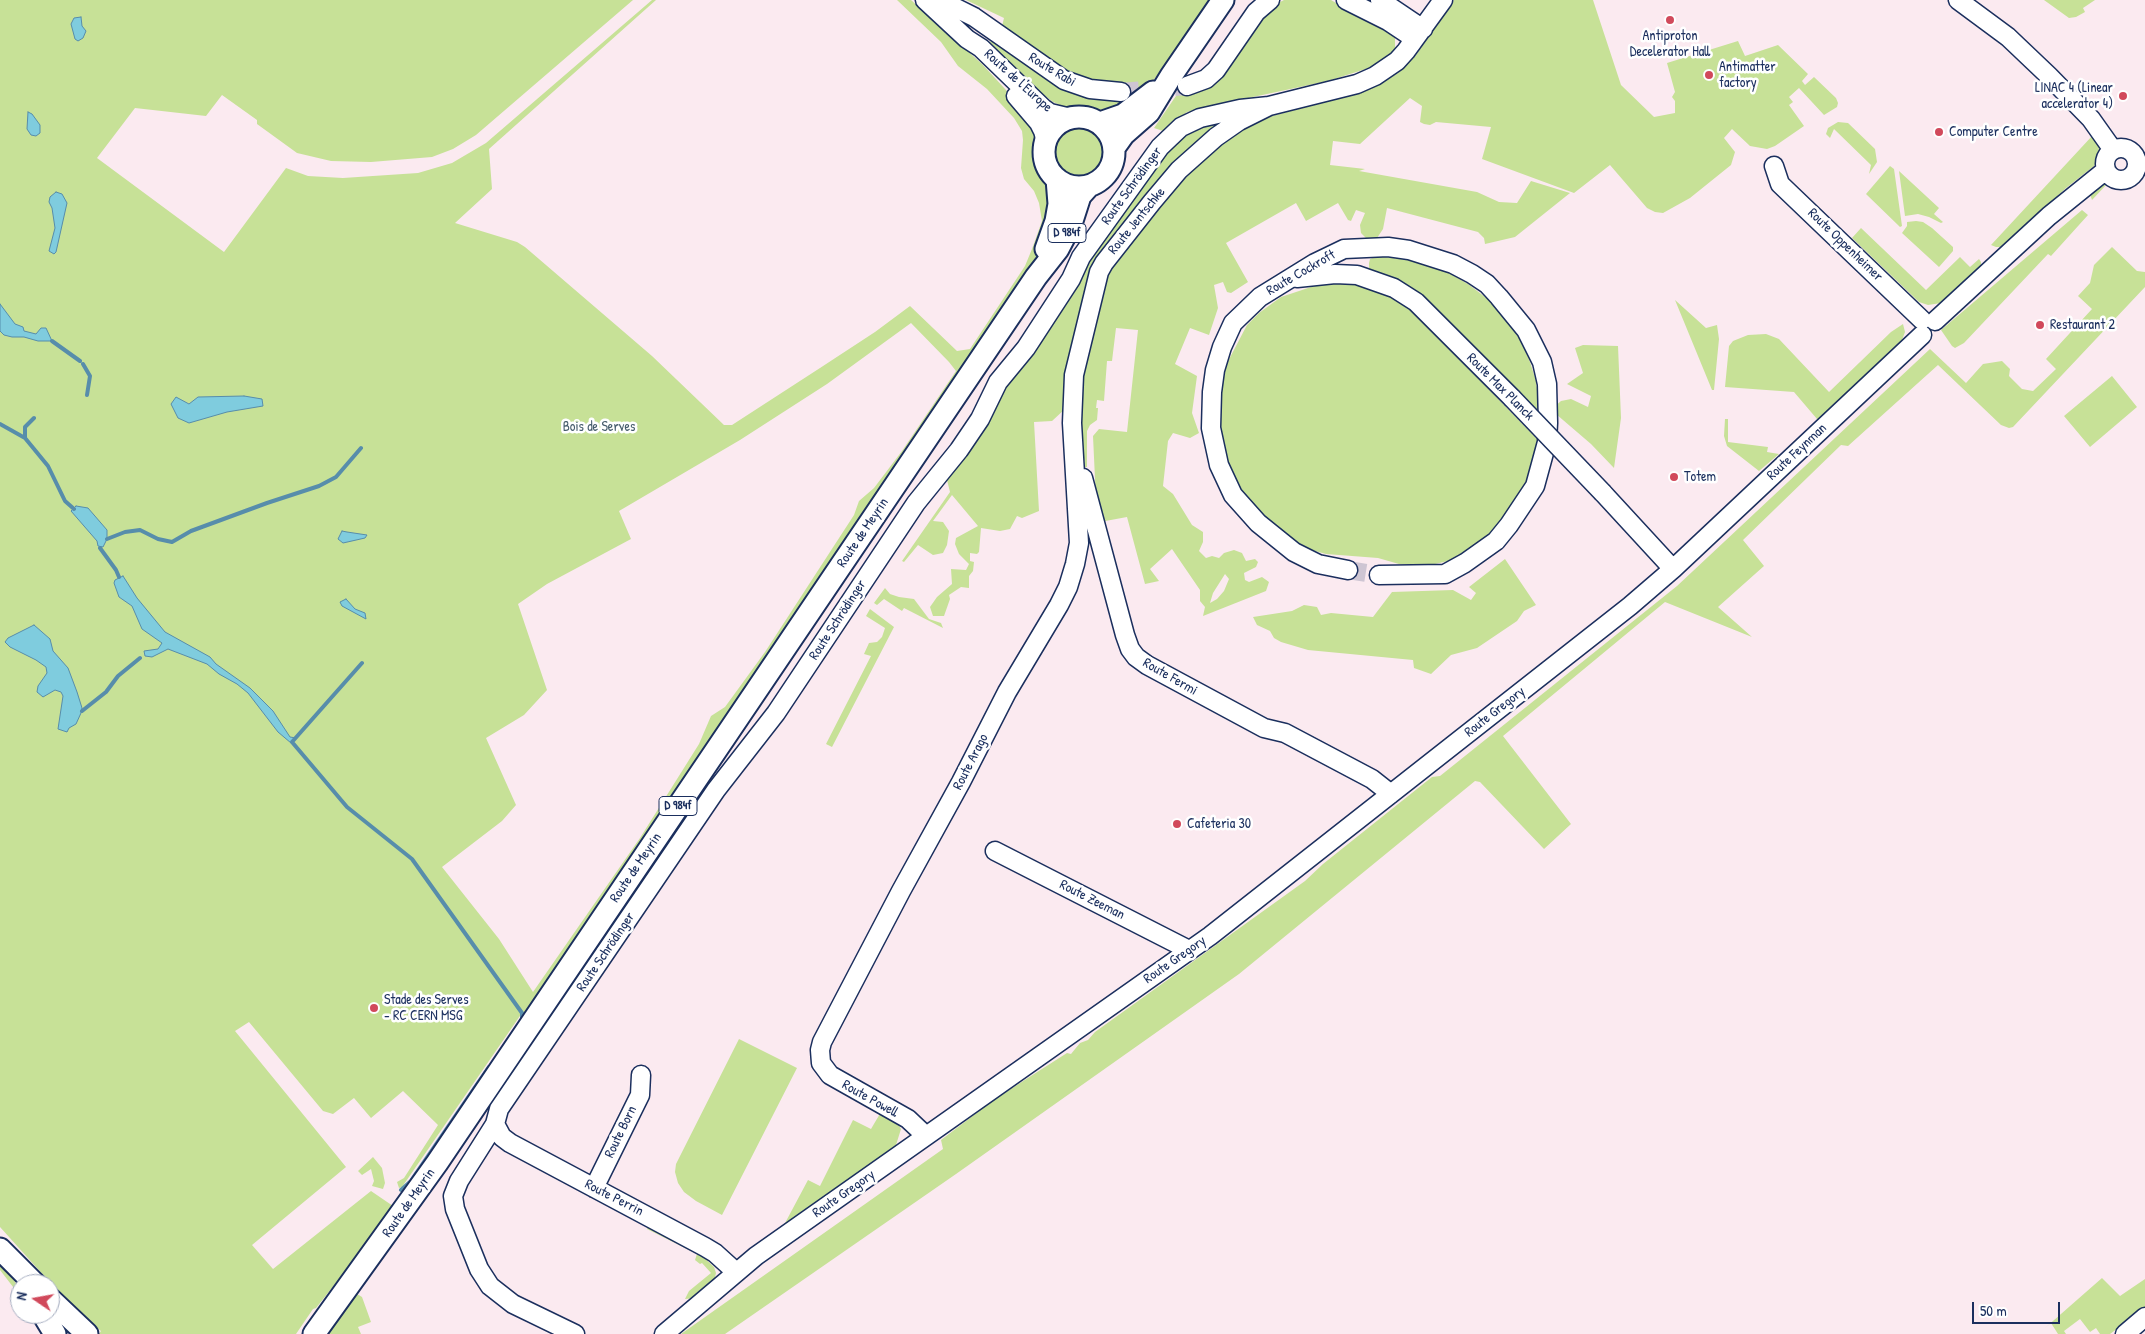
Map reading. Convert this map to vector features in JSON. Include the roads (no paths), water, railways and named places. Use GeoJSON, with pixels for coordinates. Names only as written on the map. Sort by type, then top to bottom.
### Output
{"type":"FeatureCollection","features":[{"type":"Feature","properties":{"kind":"main road"},"geometry":{"type":"LineString","coordinates":[[1114,148],[1124,134],[1149,112],[1179,81],[1223,0]]}},
{"type":"Feature","properties":{"kind":"main road"},"geometry":{"type":"LineString","coordinates":[[1100,123],[1123,115],[1179,81]]}},
{"type":"Feature","properties":{"kind":"main road"},"geometry":{"type":"LineString","coordinates":[[1071,118],[1089,118],[1100,123],[1109,132],[1114,148],[1114,158],[1107,173],[1099,181],[1089,186],[1073,186],[1057,179],[1047,165],[1044,153],[1046,142],[1055,127],[1071,118]]}},
{"type":"Feature","properties":{"kind":"main road","name":"Route de Meyrin"},"geometry":{"type":"LineString","coordinates":[[1036,277],[1056,221],[1059,204],[1057,179]]}},
{"type":"Feature","properties":{"kind":"main road","name":"Route de Meyrin"},"geometry":{"type":"LineString","coordinates":[[315,1334],[437,1163],[1036,277],[1058,249],[1071,224],[1080,196],[1089,186]]}},
{"type":"Feature","properties":{"kind":"main road"},"geometry":{"type":"LineString","coordinates":[[4,1254],[17,1274]]}},
{"type":"Feature","properties":{"kind":"main road"},"geometry":{"type":"LineString","coordinates":[[4,1254],[25,1274]]}},
{"type":"Feature","properties":{"kind":"main road"},"geometry":{"type":"LineString","coordinates":[[60,1308],[87,1334]]}},
{"type":"Feature","properties":{"kind":"street","name":"Route de l'Europe"},"geometry":{"type":"LineString","coordinates":[[924,0],[981,48],[1043,108],[1050,113],[1071,118]]}},
{"type":"Feature","properties":{"kind":"street","name":"Route Rabi"},"geometry":{"type":"LineString","coordinates":[[940,0],[974,17],[1072,84],[1098,91],[1121,92]]}},
{"type":"Feature","properties":{"kind":"street"},"geometry":{"type":"LineString","coordinates":[[1179,81],[1201,82],[1216,70],[1256,12],[1270,0]]}},
{"type":"Feature","properties":{"kind":"street"},"geometry":{"type":"LineString","coordinates":[[1346,0],[1388,21],[1409,35],[1412,43]]}},
{"type":"Feature","properties":{"kind":"street"},"geometry":{"type":"LineString","coordinates":[[1380,0],[1423,29]]}},
{"type":"Feature","properties":{"kind":"street","name":"Route Jentschke"},"geometry":{"type":"LineString","coordinates":[[1076,456],[1072,423],[1074,375],[1095,283],[1104,263],[1152,202],[1198,152],[1239,121],[1269,106],[1301,96],[1340,88],[1376,76],[1398,61],[1443,0]]}},
{"type":"Feature","properties":{"kind":"street"},"geometry":{"type":"LineString","coordinates":[[1958,0],[2008,37],[2035,63],[2091,119],[2112,150]]}},
{"type":"Feature","properties":{"kind":"street"},"geometry":{"type":"LineString","coordinates":[[967,38],[977,29],[989,29]]}},
{"type":"Feature","properties":{"kind":"street","name":"Route de l'Europe"},"geometry":{"type":"LineString","coordinates":[[967,38],[1039,123],[1046,142]]}},
{"type":"Feature","properties":{"kind":"street","name":"Route Schrödinger"},"geometry":{"type":"LineString","coordinates":[[575,1334],[513,1304],[490,1286],[478,1269],[455,1209],[453,1196],[459,1181],[495,1124],[499,1109],[716,790],[776,713],[916,503],[964,442],[980,418],[998,382],[1036,334],[1071,280],[1082,257],[1160,147],[1181,127],[1200,118],[1240,109],[1269,106]]}},
{"type":"Feature","properties":{"kind":"street"},"geometry":{"type":"LineString","coordinates":[[2123,148],[2130,150],[2141,164],[2135,173],[2124,180],[2112,178],[2106,170],[2105,160],[2112,150],[2123,148]]}},
{"type":"Feature","properties":{"kind":"street","name":"Route Oppenheimer"},"geometry":{"type":"LineString","coordinates":[[1774,166],[1780,184],[1927,326]]}},
{"type":"Feature","properties":{"kind":"street","name":"Route Feynman"},"geometry":{"type":"LineString","coordinates":[[1672,570],[1927,326],[2049,216],[2106,170]]}},
{"type":"Feature","properties":{"kind":"street","name":"Route Cockroft"},"geometry":{"type":"LineString","coordinates":[[1348,570],[1310,561],[1284,545],[1258,523],[1233,495],[1219,465],[1211,428],[1215,370],[1233,323],[1260,297],[1292,279],[1315,263],[1344,249],[1388,247],[1409,250],[1453,264],[1487,284],[1526,330],[1542,362],[1548,400],[1547,442],[1535,486],[1509,525],[1488,547],[1445,574],[1379,575]]}},
{"type":"Feature","properties":{"kind":"street","name":"Route Max Planck"},"geometry":{"type":"LineString","coordinates":[[1292,279],[1335,274],[1357,275],[1394,288],[1416,302],[1603,493],[1672,570]]}},
{"type":"Feature","properties":{"kind":"street","name":"Route Fermi"},"geometry":{"type":"LineString","coordinates":[[1076,456],[1124,635],[1136,657],[1147,665],[1256,724],[1285,733],[1372,779],[1391,794]]}},
{"type":"Feature","properties":{"kind":"street","name":"Route Arago"},"geometry":{"type":"LineString","coordinates":[[819,1058],[822,1042],[901,891],[961,782],[1007,692],[1068,587],[1079,543],[1076,456]]}},
{"type":"Feature","properties":{"kind":"street","name":"Route Gregory"},"geometry":{"type":"LineString","coordinates":[[664,1334],[764,1250],[1218,930],[1630,606],[1672,570]]}},
{"type":"Feature","properties":{"kind":"street","name":"Route Zeeman"},"geometry":{"type":"LineString","coordinates":[[995,851],[1188,950]]}},
{"type":"Feature","properties":{"kind":"street","name":"Route Powell"},"geometry":{"type":"LineString","coordinates":[[819,1058],[830,1075],[908,1119],[926,1136]]}},
{"type":"Feature","properties":{"kind":"street","name":"Route Born"},"geometry":{"type":"LineString","coordinates":[[594,1188],[640,1095],[641,1075]]}},
{"type":"Feature","properties":{"kind":"street","name":"Route Perrin"},"geometry":{"type":"LineString","coordinates":[[495,1124],[502,1137],[510,1143],[706,1247],[716,1253],[736,1272]]}},
{"type":"Feature","properties":{"kind":"street"},"geometry":{"type":"LineString","coordinates":[[2125,1334],[2145,1318]]}},
{"type":"Feature","properties":{"kind":"water"},"geometry":{"type":"Polygon","coordinates":[[[81,17],[82,26],[86,31],[83,38],[78,41],[75,39],[71,24],[74,18],[81,17]]]}},
{"type":"Feature","properties":{"kind":"water"},"geometry":{"type":"Polygon","coordinates":[[[28,112],[32,114],[40,125],[40,133],[36,136],[31,135],[27,129],[28,112]]]}},
{"type":"Feature","properties":{"kind":"water"},"geometry":{"type":"Polygon","coordinates":[[[56,192],[62,194],[67,203],[54,254],[49,251],[55,228],[52,208],[49,202],[50,197],[56,192]]]}},
{"type":"Feature","properties":{"kind":"water"},"geometry":{"type":"Polygon","coordinates":[[[0,304],[15,324],[23,327],[24,331],[36,334],[41,328],[46,328],[52,341],[38,341],[24,337],[4,335],[0,331],[0,304]]]}},
{"type":"Feature","properties":{"kind":"water"},"geometry":{"type":"Polygon","coordinates":[[[244,396],[262,399],[263,406],[227,412],[189,423],[178,418],[171,404],[176,397],[189,404],[198,397],[244,396]]]}},
{"type":"Feature","properties":{"kind":"water"},"geometry":{"type":"Polygon","coordinates":[[[76,506],[88,508],[107,530],[107,539],[103,547],[98,546],[97,541],[71,511],[76,506]]]}},
{"type":"Feature","properties":{"kind":"water"},"geometry":{"type":"Polygon","coordinates":[[[342,531],[367,535],[365,538],[343,543],[338,539],[342,531]]]}},
{"type":"Feature","properties":{"kind":"water"},"geometry":{"type":"Polygon","coordinates":[[[123,576],[137,598],[165,632],[210,657],[216,664],[250,688],[273,711],[290,737],[296,738],[291,743],[278,732],[248,693],[207,664],[168,649],[152,657],[145,656],[144,651],[158,649],[162,643],[142,629],[132,606],[119,597],[114,583],[115,580],[123,576]]]}},
{"type":"Feature","properties":{"kind":"water"},"geometry":{"type":"Polygon","coordinates":[[[346,599],[355,609],[365,613],[366,619],[342,606],[340,602],[346,599]]]}},
{"type":"Feature","properties":{"kind":"water"},"geometry":{"type":"Polygon","coordinates":[[[34,625],[50,639],[53,651],[68,668],[82,708],[76,724],[69,728],[67,732],[58,729],[63,696],[61,692],[55,690],[43,697],[37,692],[38,686],[47,673],[46,667],[10,647],[5,642],[8,638],[34,625]]]}},
{"type":"Feature","properties":{"kind":"waterway"},"geometry":{"type":"LineString","coordinates":[[52,341],[80,361]]}},
{"type":"Feature","properties":{"kind":"waterway"},"geometry":{"type":"LineString","coordinates":[[83,364],[90,376],[87,395]]}},
{"type":"Feature","properties":{"kind":"waterway"},"geometry":{"type":"LineString","coordinates":[[25,438],[25,427],[34,418]]}},
{"type":"Feature","properties":{"kind":"waterway"},"geometry":{"type":"LineString","coordinates":[[0,424],[25,438],[48,466],[65,501],[74,509]]}},
{"type":"Feature","properties":{"kind":"waterway"},"geometry":{"type":"LineString","coordinates":[[107,539],[125,532],[140,530],[158,539],[172,542],[191,531],[319,486],[336,477],[361,448]]}},
{"type":"Feature","properties":{"kind":"waterway"},"geometry":{"type":"LineString","coordinates":[[100,548],[119,577]]}},
{"type":"Feature","properties":{"kind":"waterway"},"geometry":{"type":"LineString","coordinates":[[82,711],[106,692],[118,676],[140,658]]}},
{"type":"Feature","properties":{"kind":"waterway"},"geometry":{"type":"LineString","coordinates":[[362,663],[292,742],[347,807],[412,859],[522,1013],[522,1020]]}},
{"type":"Feature","properties":{"kind":"waterway"},"geometry":{"type":"LineString","coordinates":[[401,1190],[411,1181],[489,1067]]}},
{"type":"Feature","properties":{"kind":"tunnel"},"geometry":{"type":"LineString","coordinates":[[1121,92],[1187,86]]}},
{"type":"Feature","properties":{"kind":"tunnel"},"geometry":{"type":"LineString","coordinates":[[1348,570],[1379,575]]}},
{"type":"Feature","properties":{"kind":"place","name":"Antiproton Decelerator Hall"},"geometry":{"type":"Point","coordinates":[1670,20]}},
{"type":"Feature","properties":{"kind":"place","name":"Antimatter factory"},"geometry":{"type":"Point","coordinates":[1709,75]}},
{"type":"Feature","properties":{"kind":"place","name":"LINAC 4 (Linear accelerator 4)"},"geometry":{"type":"Point","coordinates":[2123,96]}},
{"type":"Feature","properties":{"kind":"place","name":"Computer Centre"},"geometry":{"type":"Point","coordinates":[1939,132]}},
{"type":"Feature","properties":{"kind":"place","name":"Restaurant 2"},"geometry":{"type":"Point","coordinates":[2040,325]}},
{"type":"Feature","properties":{"kind":"place","name":"Totem"},"geometry":{"type":"Point","coordinates":[1674,477]}},
{"type":"Feature","properties":{"kind":"place","name":"Cafeteria 30"},"geometry":{"type":"Point","coordinates":[1177,824]}},
{"type":"Feature","properties":{"kind":"place","name":"Stade des Serves - RC CERN MSG"},"geometry":{"type":"Point","coordinates":[374,1008]}},
{"type":"Feature","properties":{"kind":"park label","name":"Bois de Serves"},"geometry":{"type":"Point","coordinates":[599,427]}}]}
